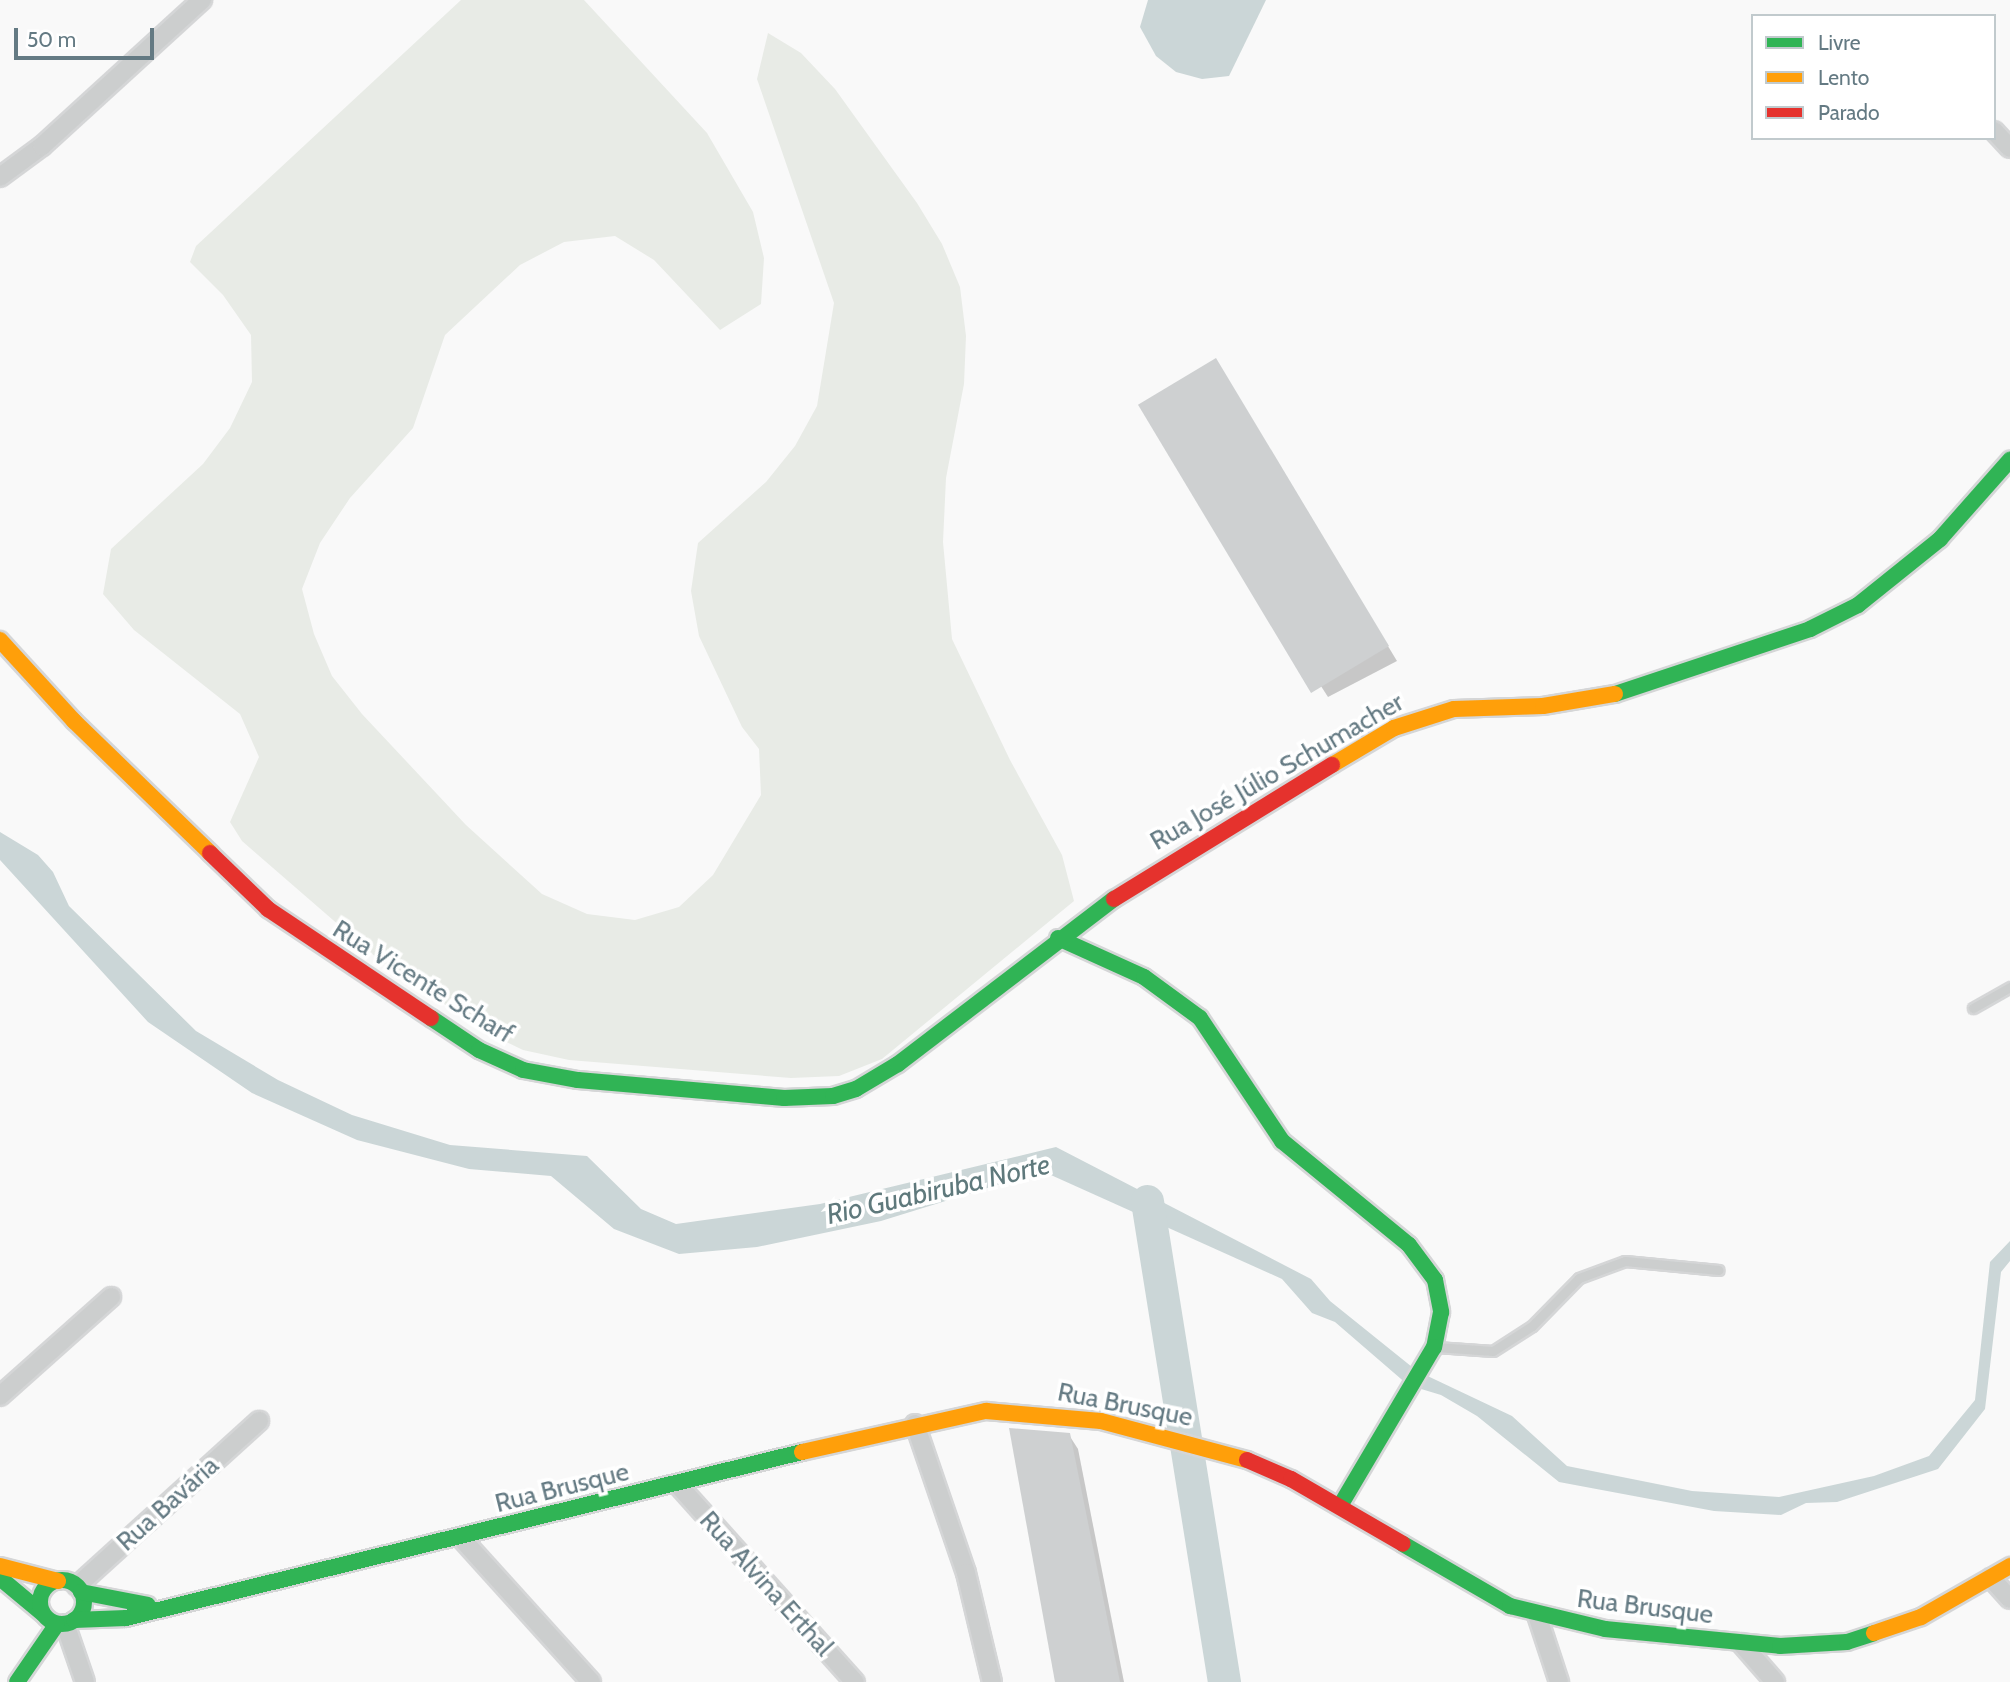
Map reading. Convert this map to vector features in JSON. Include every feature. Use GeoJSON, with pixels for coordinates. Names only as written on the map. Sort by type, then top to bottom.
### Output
{"type":"FeatureCollection","features":[{"type":"Feature","properties":{"kind":"main road","name":"Rua José Júlio Schumacher"},"geometry":{"type":"LineString","coordinates":[[1058,938],[1205,837],[1394,728],[1454,709],[1543,706],[1606,697],[1841,615],[1940,539],[2010,460]]}},
{"type":"Feature","properties":{"kind":"main road","name":"Rua Vicente Scharf"},"geometry":{"type":"LineString","coordinates":[[0,640],[74,721],[268,909],[450,1034],[523,1070],[578,1080],[784,1098],[833,1096],[856,1089],[898,1064],[1058,938]]}},
{"type":"Feature","properties":{"kind":"main road"},"geometry":{"type":"LineString","coordinates":[[1058,938],[1144,978],[1200,1018],[1282,1142],[1424,1261],[1435,1280],[1441,1312],[1434,1347],[1340,1506]]}},
{"type":"Feature","properties":{"kind":"main road","name":"Rua Brusque"},"geometry":{"type":"LineString","coordinates":[[60,1621],[126,1618],[678,1485],[915,1424],[966,1413],[1009,1411],[1138,1428],[1207,1446],[1265,1466],[1340,1506],[1484,1593],[1536,1615],[1605,1629],[1741,1643],[1816,1646],[1873,1635],[1921,1617],[2010,1566]]}},
{"type":"Feature","properties":{"kind":"main road"},"geometry":{"type":"LineString","coordinates":[[0,1566],[58,1581]]}},
{"type":"Feature","properties":{"kind":"main road"},"geometry":{"type":"LineString","coordinates":[[0,1578],[60,1621]]}},
{"type":"Feature","properties":{"kind":"main road"},"geometry":{"type":"LineString","coordinates":[[58,1581],[43,1590],[60,1621]]}},
{"type":"Feature","properties":{"kind":"main road","name":"Rua Brusque"},"geometry":{"type":"LineString","coordinates":[[58,1581],[125,1604],[191,1602]]}},
{"type":"Feature","properties":{"kind":"main road"},"geometry":{"type":"LineString","coordinates":[[17,1682],[60,1621],[83,1607],[79,1589]]}},
{"type":"Feature","properties":{"kind":"street"},"geometry":{"type":"LineString","coordinates":[[0,177],[42,146],[202,0]]}},
{"type":"Feature","properties":{"kind":"street"},"geometry":{"type":"LineString","coordinates":[[1996,133],[2010,149]]}},
{"type":"Feature","properties":{"kind":"street"},"geometry":{"type":"LineString","coordinates":[[0,1396],[111,1297]]}},
{"type":"Feature","properties":{"kind":"street","name":"Rua Bavária"},"geometry":{"type":"LineString","coordinates":[[79,1589],[259,1421]]}},
{"type":"Feature","properties":{"kind":"street"},"geometry":{"type":"LineString","coordinates":[[915,1424],[966,1573],[992,1682]]}},
{"type":"Feature","properties":{"kind":"street","name":"Rua Alvina Erthal"},"geometry":{"type":"LineString","coordinates":[[678,1485],[855,1682]]}},
{"type":"Feature","properties":{"kind":"street"},"geometry":{"type":"LineString","coordinates":[[461,1538],[591,1682]]}},
{"type":"Feature","properties":{"kind":"street"},"geometry":{"type":"LineString","coordinates":[[1991,1578],[2010,1599]]}},
{"type":"Feature","properties":{"kind":"street"},"geometry":{"type":"LineString","coordinates":[[1536,1615],[1559,1682]]}},
{"type":"Feature","properties":{"kind":"street"},"geometry":{"type":"LineString","coordinates":[[60,1621],[85,1682]]}},
{"type":"Feature","properties":{"kind":"street"},"geometry":{"type":"LineString","coordinates":[[1741,1643],[1775,1682]]}},
{"type":"Feature","properties":{"kind":"lane"},"geometry":{"type":"LineString","coordinates":[[1973,1008],[2010,987]]}},
{"type":"Feature","properties":{"kind":"lane"},"geometry":{"type":"LineString","coordinates":[[1434,1347],[1493,1351],[1532,1326],[1580,1278],[1625,1261],[1719,1270]]}},
{"type":"Feature","properties":{"kind":"shaded area"},"geometry":{"type":"Polygon","coordinates":[[[461,0],[584,0],[707,133],[753,212],[764,258],[761,304],[720,330],[654,260],[615,236],[564,242],[520,265],[445,335],[413,428],[350,498],[320,543],[302,589],[314,634],[332,676],[362,714],[466,825],[542,894],[587,914],[635,920],[679,907],[713,875],[761,795],[759,749],[742,727],[699,636],[691,591],[698,543],[766,482],[795,446],[817,406],[834,303],[757,79],[768,33],[801,53],[835,89],[917,203],[942,244],[960,287],[966,336],[964,384],[946,478],[943,542],[952,639],[1010,760],[1062,855],[1074,901],[882,1059],[839,1076],[791,1078],[569,1060],[523,1050],[482,1030],[378,959],[242,841],[230,822],[259,757],[240,714],[134,630],[103,594],[111,549],[203,464],[230,428],[252,382],[251,335],[223,295],[190,262],[196,246],[461,0]]]}},
{"type":"Feature","properties":{"kind":"water"},"geometry":{"type":"Polygon","coordinates":[[[1148,0],[1266,0],[1229,76],[1202,79],[1176,72],[1156,56],[1140,27],[1148,0]]]}},
{"type":"Feature","properties":{"kind":"water","name":"Rio Guabiruba Norte"},"geometry":{"type":"Polygon","coordinates":[[[0,832],[38,855],[53,872],[69,906],[196,1031],[278,1080],[352,1115],[450,1145],[587,1156],[641,1209],[676,1224],[820,1204],[1056,1147],[1311,1279],[1330,1301],[1417,1371],[1512,1416],[1567,1466],[1692,1491],[1779,1497],[1874,1476],[1929,1456],[1975,1400],[1990,1262],[2010,1241],[2010,1261],[2001,1272],[1985,1409],[1938,1469],[1837,1502],[1806,1503],[1781,1515],[1714,1511],[1559,1482],[1477,1416],[1441,1395],[1408,1385],[1335,1322],[1312,1313],[1282,1279],[1042,1171],[881,1221],[757,1247],[679,1254],[614,1229],[551,1176],[469,1169],[357,1140],[252,1093],[148,1022],[0,860],[0,832]]]}},
{"type":"Feature","properties":{"kind":"building"},"geometry":{"type":"Polygon","coordinates":[[[1216,358],[1389,646],[1311,693],[1138,405],[1216,358]]]}},
{"type":"Feature","properties":{"kind":"building"},"geometry":{"type":"Polygon","coordinates":[[[1009,1428],[1070,1433],[1120,1682],[1055,1682],[1009,1428]]]}},
{"type":"Feature","properties":{"kind":"waterway"},"geometry":{"type":"LineString","coordinates":[[1147,1201],[1224,1682]]}},
{"type":"Feature","properties":{"kind":"traffic: fast"},"geometry":{"type":"LineString","coordinates":[[1615,694],[1810,629],[1858,605],[1940,539],[2010,460]]}},
{"type":"Feature","properties":{"kind":"traffic: fast"},"geometry":{"type":"LineString","coordinates":[[431,1018],[479,1050],[523,1070],[578,1080],[784,1098],[833,1096],[856,1089],[898,1064],[1114,899]]}},
{"type":"Feature","properties":{"kind":"traffic: fast"},"geometry":{"type":"LineString","coordinates":[[1058,938],[1144,977],[1200,1018],[1282,1141],[1409,1245],[1435,1280],[1441,1312],[1434,1347],[1340,1506]]}},
{"type":"Feature","properties":{"kind":"traffic: fast"},"geometry":{"type":"LineString","coordinates":[[74,1620],[126,1618],[802,1452]]}},
{"type":"Feature","properties":{"kind":"traffic: fast"},"geometry":{"type":"LineString","coordinates":[[1403,1544],[1510,1606],[1605,1629],[1780,1646],[1847,1642],[1874,1633]]}},
{"type":"Feature","properties":{"kind":"traffic: fast"},"geometry":{"type":"LineString","coordinates":[[0,1578],[43,1614]]}},
{"type":"Feature","properties":{"kind":"traffic: fast"},"geometry":{"type":"LineString","coordinates":[[62,1580],[77,1587],[84,1602],[77,1617],[62,1624],[47,1617],[40,1602],[47,1587],[62,1580]]}},
{"type":"Feature","properties":{"kind":"traffic: fast"},"geometry":{"type":"LineString","coordinates":[[81,1592],[148,1605]]}},
{"type":"Feature","properties":{"kind":"traffic: fast"},"geometry":{"type":"LineString","coordinates":[[17,1682],[57,1624]]}},
{"type":"Feature","properties":{"kind":"traffic: slow"},"geometry":{"type":"LineString","coordinates":[[0,640],[74,721],[210,853]]}},
{"type":"Feature","properties":{"kind":"traffic: slow"},"geometry":{"type":"LineString","coordinates":[[1332,765],[1394,728],[1454,709],[1543,706],[1615,694]]}},
{"type":"Feature","properties":{"kind":"traffic: slow"},"geometry":{"type":"LineString","coordinates":[[802,1452],[986,1411],[1101,1421],[1247,1460]]}},
{"type":"Feature","properties":{"kind":"traffic: slow"},"geometry":{"type":"LineString","coordinates":[[0,1566],[58,1581]]}},
{"type":"Feature","properties":{"kind":"traffic: slow"},"geometry":{"type":"LineString","coordinates":[[1874,1633],[1921,1617],[2010,1566]]}},
{"type":"Feature","properties":{"kind":"traffic: jam"},"geometry":{"type":"LineString","coordinates":[[1114,899],[1332,765]]}},
{"type":"Feature","properties":{"kind":"traffic: jam"},"geometry":{"type":"LineString","coordinates":[[210,853],[268,909],[431,1018]]}},
{"type":"Feature","properties":{"kind":"traffic: jam"},"geometry":{"type":"LineString","coordinates":[[1247,1460],[1291,1479],[1403,1544]]}}]}
